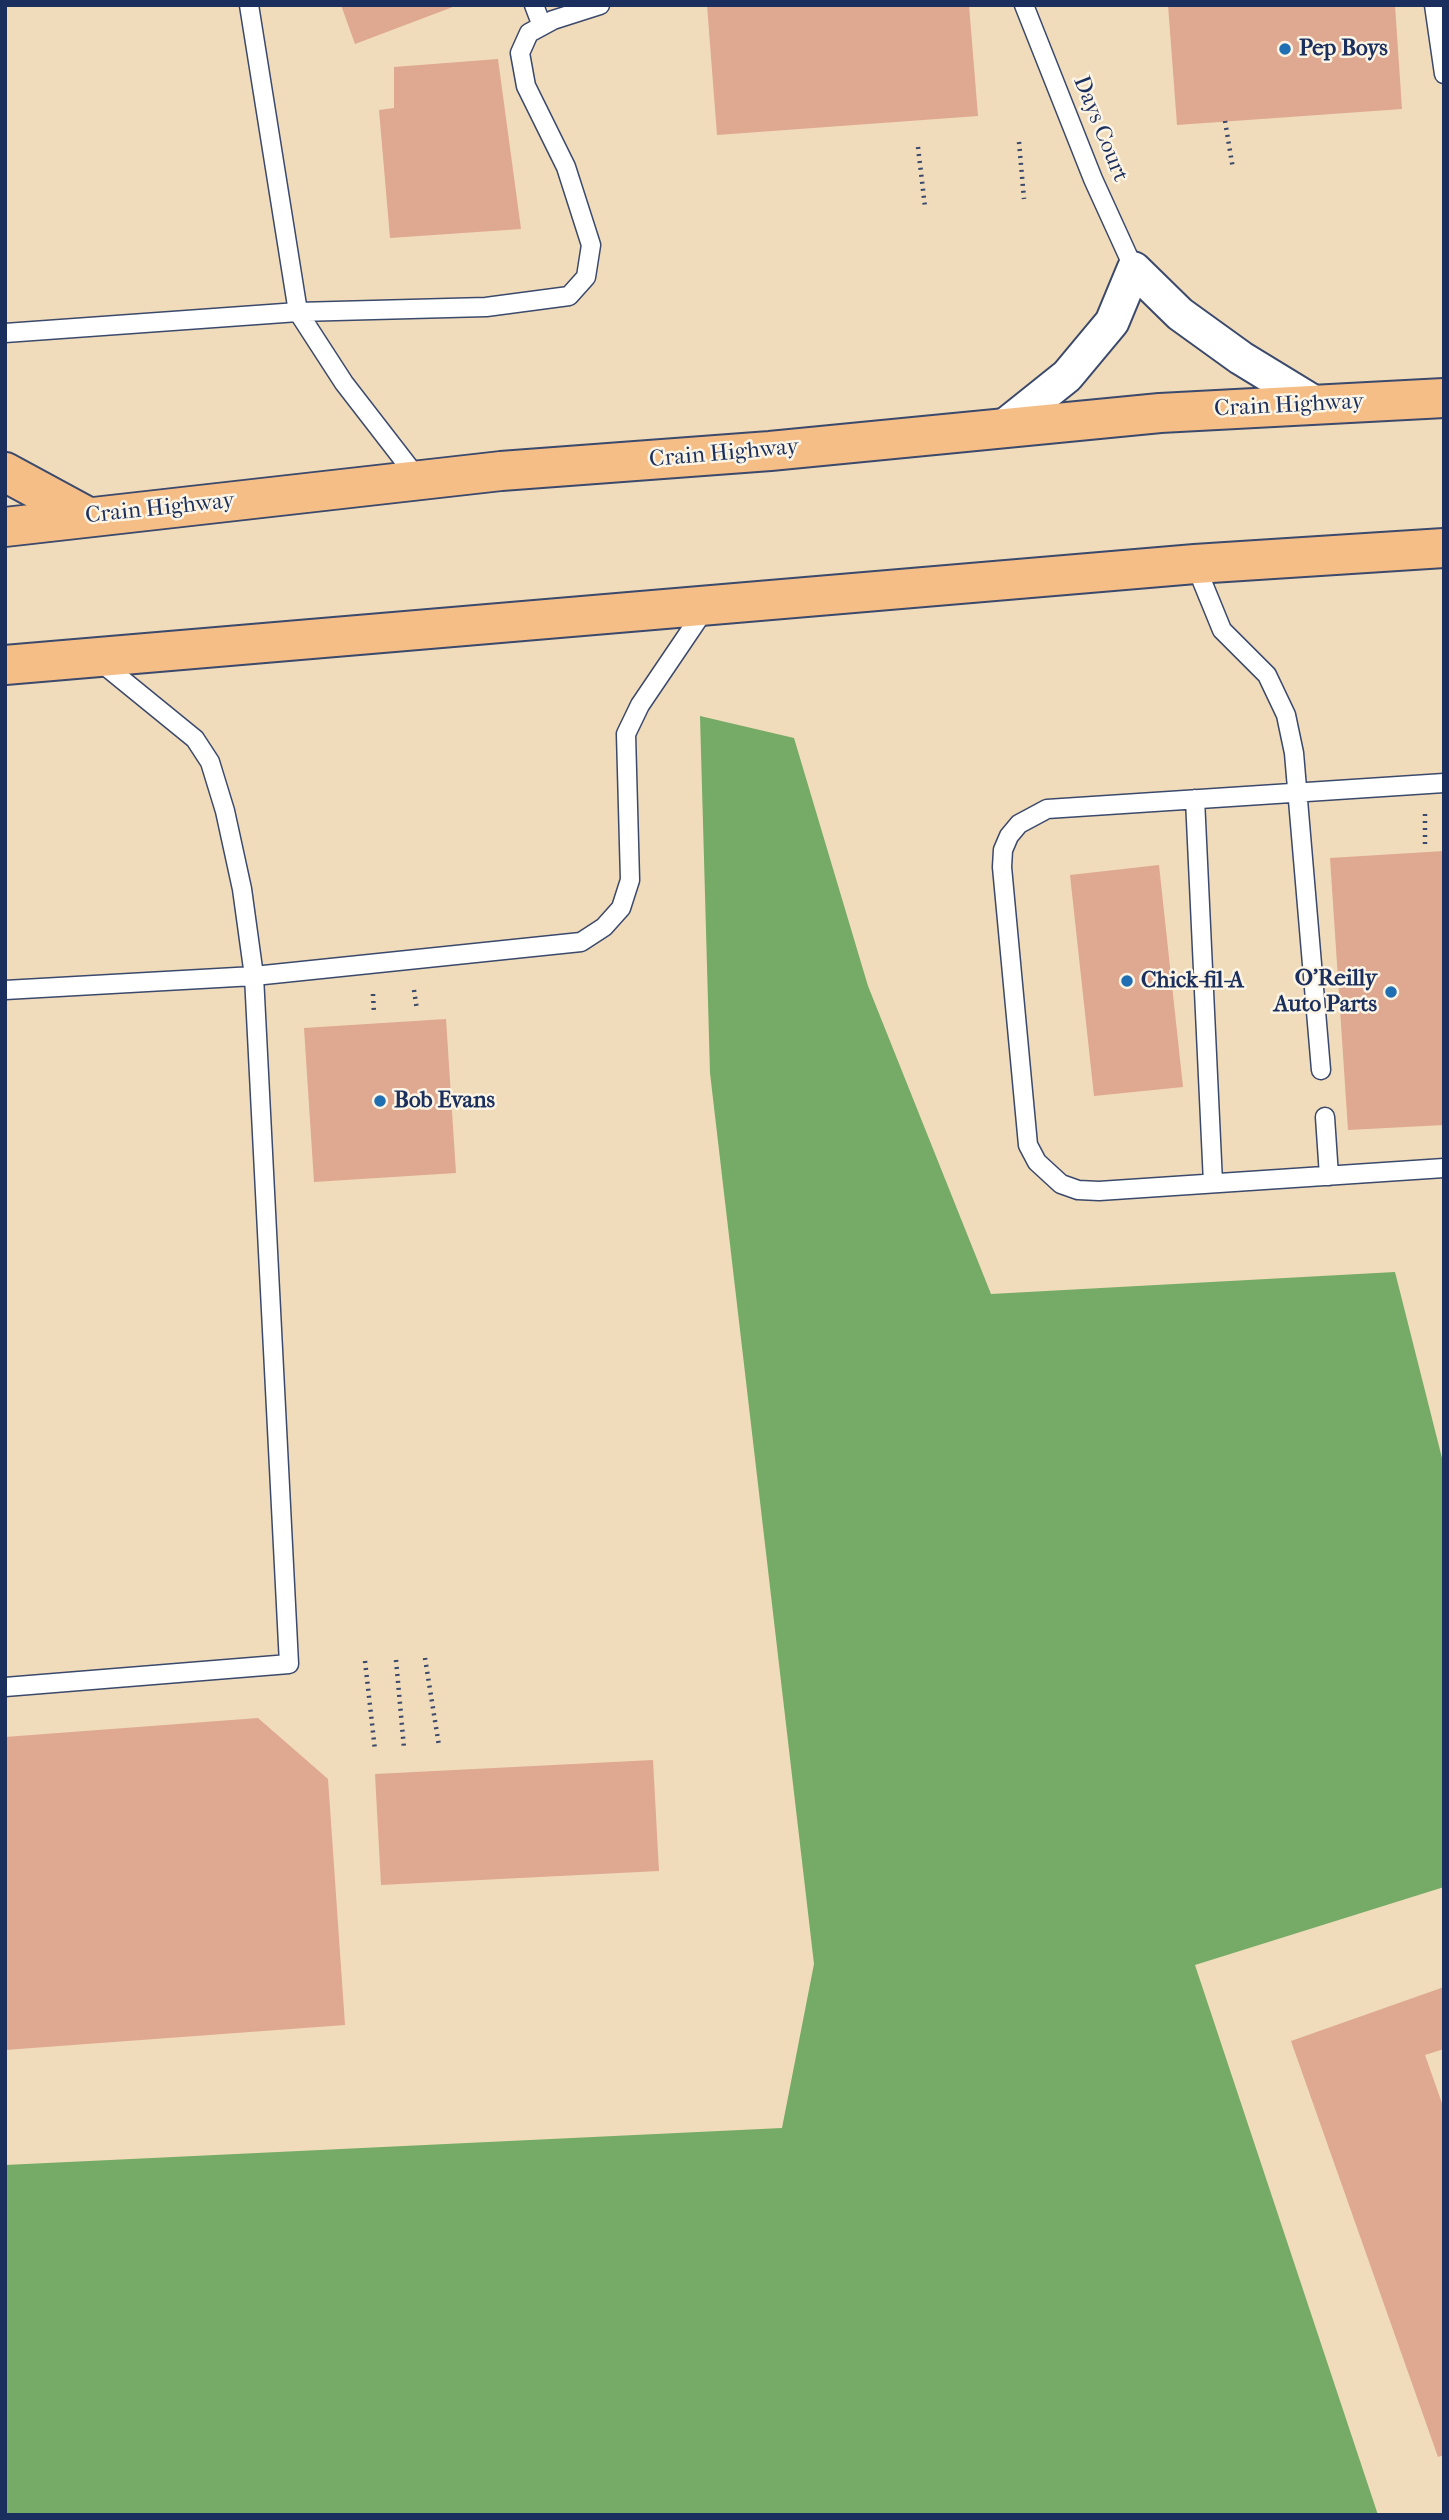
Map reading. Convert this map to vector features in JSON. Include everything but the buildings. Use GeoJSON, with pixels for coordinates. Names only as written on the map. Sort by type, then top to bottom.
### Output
{"type":"FeatureCollection","features":[{"type":"Feature","properties":{"kind":"highway","name":"Crain Highway"},"geometry":{"type":"LineString","coordinates":[[5,527],[501,471],[770,451],[1160,413],[1444,398]]}},
{"type":"Feature","properties":{"kind":"highway"},"geometry":{"type":"LineString","coordinates":[[5,472],[88,517]]}},
{"type":"Feature","properties":{"kind":"highway"},"geometry":{"type":"LineString","coordinates":[[5,665],[1195,564],[1444,548]]}},
{"type":"Feature","properties":{"kind":"street"},"geometry":{"type":"LineString","coordinates":[[1002,428],[1067,376],[1111,321],[1134,270],[1180,314],[1241,358],[1318,405]]}},
{"type":"Feature","properties":{"kind":"lane"},"geometry":{"type":"LineString","coordinates":[[249,5],[298,312],[344,383],[420,481]]}},
{"type":"Feature","properties":{"kind":"lane"},"geometry":{"type":"LineString","coordinates":[[534,5],[542,26]]}},
{"type":"Feature","properties":{"kind":"lane"},"geometry":{"type":"LineString","coordinates":[[5,333],[298,312],[486,307],[569,296],[586,277],[592,245],[566,167],[526,86],[520,53],[529,33],[600,5]]}},
{"type":"Feature","properties":{"kind":"lane","name":"Days Court"},"geometry":{"type":"LineString","coordinates":[[1024,5],[1093,179],[1134,270]]}},
{"type":"Feature","properties":{"kind":"lane"},"geometry":{"type":"LineString","coordinates":[[1434,5],[1444,74]]}},
{"type":"Feature","properties":{"kind":"lane"},"geometry":{"type":"LineString","coordinates":[[1195,564],[1222,630],[1267,675],[1286,715],[1297,792],[1321,1070]]}},
{"type":"Feature","properties":{"kind":"lane"},"geometry":{"type":"LineString","coordinates":[[5,990],[254,976],[581,942],[604,927],[621,908],[630,880],[626,734],[640,705],[707,606]]}},
{"type":"Feature","properties":{"kind":"lane"},"geometry":{"type":"LineString","coordinates":[[5,1687],[289,1664],[254,976],[239,876],[225,811],[210,762],[195,739],[173,718],[92,656]]}},
{"type":"Feature","properties":{"kind":"lane"},"geometry":{"type":"LineString","coordinates":[[1444,783],[1047,809],[1019,824],[1009,836],[1003,850],[1002,866],[1028,1145],[1037,1161],[1061,1184],[1078,1190],[1444,1168]]}},
{"type":"Feature","properties":{"kind":"lane"},"geometry":{"type":"LineString","coordinates":[[1195,799],[1213,1183]]}},
{"type":"Feature","properties":{"kind":"lane"},"geometry":{"type":"LineString","coordinates":[[1325,1116],[1329,1176]]}},
{"type":"Feature","properties":{"kind":"path"},"geometry":{"type":"LineString","coordinates":[[1225,121],[1233,169]]}},
{"type":"Feature","properties":{"kind":"path"},"geometry":{"type":"LineString","coordinates":[[1019,142],[1024,199]]}},
{"type":"Feature","properties":{"kind":"path"},"geometry":{"type":"LineString","coordinates":[[918,147],[925,207]]}},
{"type":"Feature","properties":{"kind":"path"},"geometry":{"type":"LineString","coordinates":[[425,1658],[439,1746]]}},
{"type":"Feature","properties":{"kind":"path"},"geometry":{"type":"LineString","coordinates":[[396,1660],[404,1748]]}},
{"type":"Feature","properties":{"kind":"path"},"geometry":{"type":"LineString","coordinates":[[365,1661],[376,1750]]}},
{"type":"Feature","properties":{"kind":"green space"},"geometry":{"type":"Polygon","coordinates":[[[700,716],[794,738],[868,986],[991,1294],[1395,1272],[1444,1466],[1444,1887],[1195,1965],[1378,2515],[5,2515],[5,2165],[782,2128],[814,1964],[710,1073],[700,716]]]}},
{"type":"Feature","properties":{"kind":"place","name":"Pep Boys"},"geometry":{"type":"Point","coordinates":[1285,49]}},
{"type":"Feature","properties":{"kind":"place","name":"Chick-fil-A"},"geometry":{"type":"Point","coordinates":[1127,981]}},
{"type":"Feature","properties":{"kind":"place","name":"O'Reilly Auto Parts"},"geometry":{"type":"Point","coordinates":[1391,992]}},
{"type":"Feature","properties":{"kind":"place","name":"Bob Evans"},"geometry":{"type":"Point","coordinates":[380,1101]}}]}
